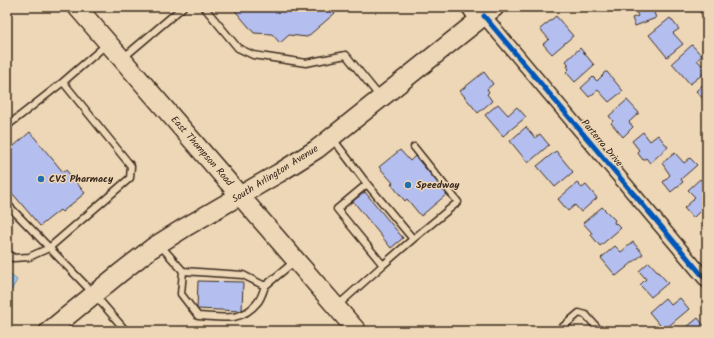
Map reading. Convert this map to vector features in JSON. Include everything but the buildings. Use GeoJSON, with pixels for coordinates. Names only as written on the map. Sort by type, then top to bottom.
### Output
{"type":"FeatureCollection","features":[{"type":"Feature","properties":{"kind":"main road","name":"East Thompson Road"},"geometry":{"type":"LineString","coordinates":[[77,7],[296,260],[352,328]]}},
{"type":"Feature","properties":{"kind":"main road","name":"South Arlington Avenue"},"geometry":{"type":"LineString","coordinates":[[49,331],[133,262],[159,244],[241,196],[331,138],[381,98],[481,13]]}},
{"type":"Feature","properties":{"kind":"street","name":"Parterra Drive"},"geometry":{"type":"LineString","coordinates":[[481,13],[707,281]]}},
{"type":"Feature","properties":{"kind":"lane"},"geometry":{"type":"LineString","coordinates":[[122,59],[183,7]]}},
{"type":"Feature","properties":{"kind":"lane"},"geometry":{"type":"LineString","coordinates":[[204,7],[238,48],[253,55],[306,63],[346,55],[381,98]]}},
{"type":"Feature","properties":{"kind":"lane"},"geometry":{"type":"LineString","coordinates":[[7,126],[63,82],[109,43]]}},
{"type":"Feature","properties":{"kind":"lane"},"geometry":{"type":"LineString","coordinates":[[7,252],[13,258],[29,257],[49,248],[130,178],[131,166],[63,82]]}},
{"type":"Feature","properties":{"kind":"lane"},"geometry":{"type":"LineString","coordinates":[[331,138],[413,239]]}},
{"type":"Feature","properties":{"kind":"lane"},"geometry":{"type":"LineString","coordinates":[[336,307],[382,265],[458,202],[414,147]]}},
{"type":"Feature","properties":{"kind":"lane"},"geometry":{"type":"LineString","coordinates":[[367,184],[337,210],[382,265]]}},
{"type":"Feature","properties":{"kind":"lane"},"geometry":{"type":"LineString","coordinates":[[7,204],[94,294],[126,331]]}},
{"type":"Feature","properties":{"kind":"lane"},"geometry":{"type":"LineString","coordinates":[[159,244],[183,271],[243,274],[265,286]]}},
{"type":"Feature","properties":{"kind":"lane"},"geometry":{"type":"LineString","coordinates":[[183,271],[181,294],[198,316],[234,318],[244,314],[257,303],[265,286],[296,260]]}},
{"type":"Feature","properties":{"kind":"lane"},"geometry":{"type":"LineString","coordinates":[[558,331],[578,313],[586,315],[600,331]]}},
{"type":"Feature","properties":{"kind":"water"},"geometry":{"type":"Polygon","coordinates":[[[7,272],[17,280],[7,296],[7,272]]]}},
{"type":"Feature","properties":{"kind":"cycle path"},"geometry":{"type":"LineString","coordinates":[[484,16],[707,281]]}},
{"type":"Feature","properties":{"kind":"place","name":"CVS Pharmacy"},"geometry":{"type":"Point","coordinates":[41,179]}},
{"type":"Feature","properties":{"kind":"place","name":"Speedway"},"geometry":{"type":"Point","coordinates":[408,185]}}]}
